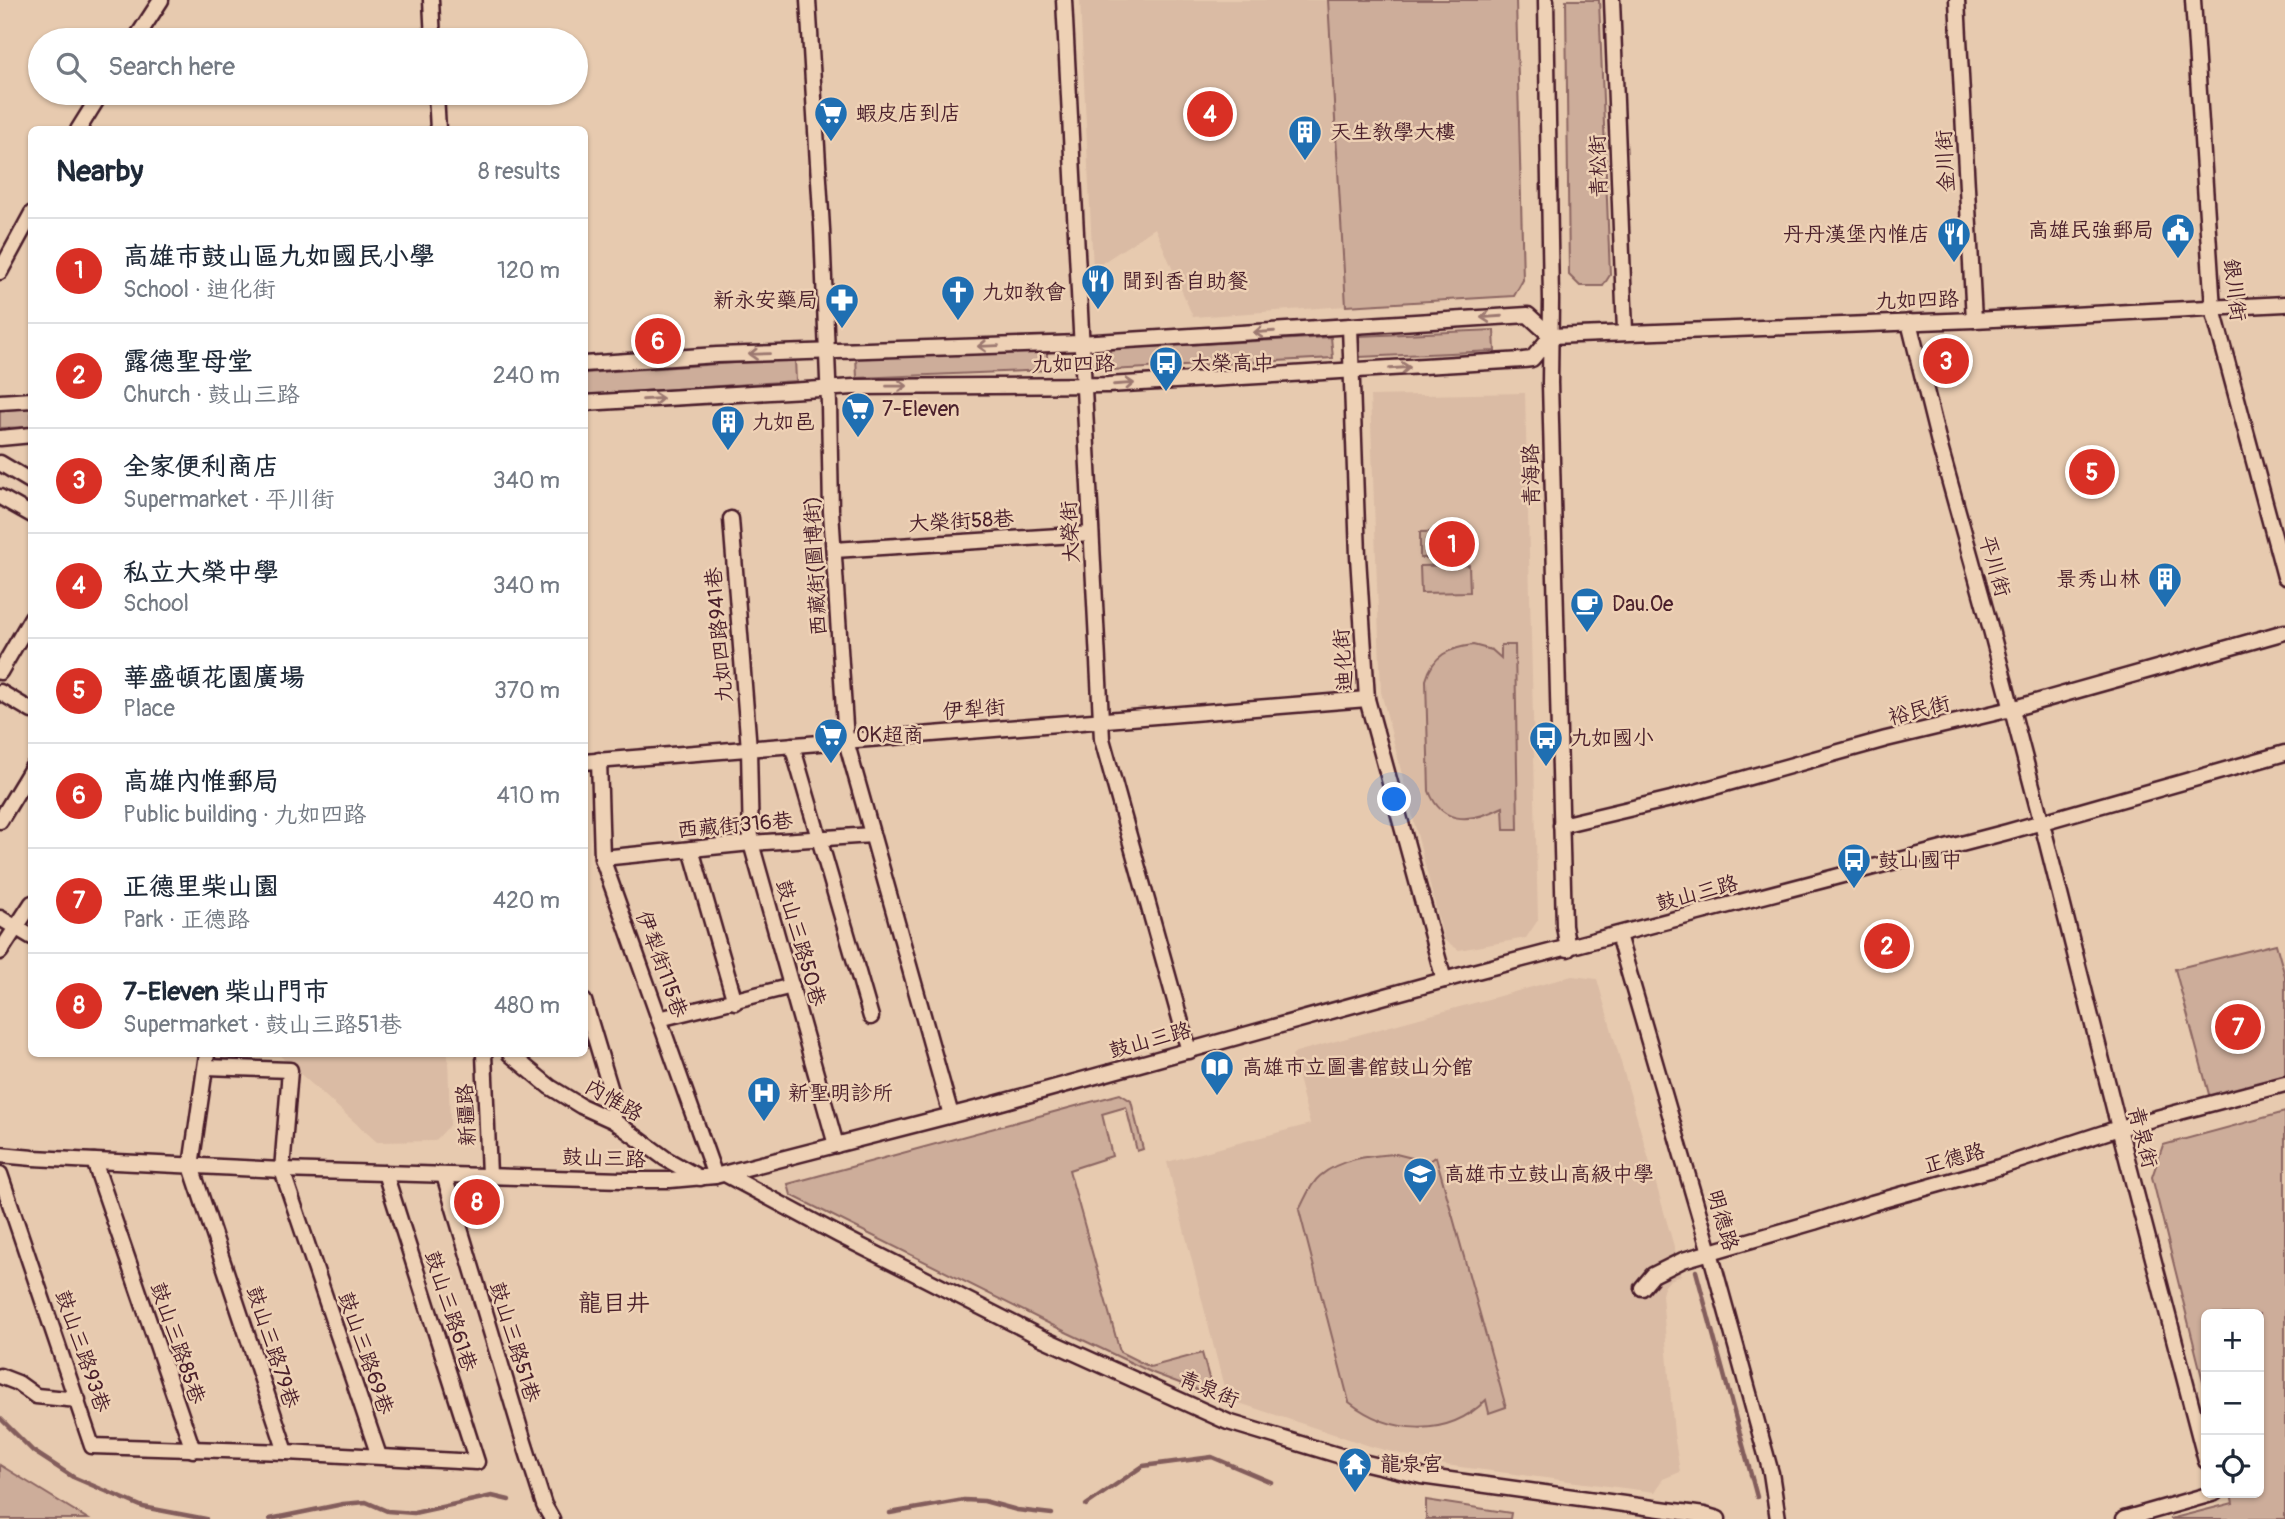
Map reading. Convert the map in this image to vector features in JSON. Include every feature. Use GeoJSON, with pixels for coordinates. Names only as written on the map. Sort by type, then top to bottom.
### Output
{"type":"FeatureCollection","features":[{"type":"Feature","properties":{"kind":"street"},"geometry":{"type":"LineString","coordinates":[[143,28],[161,0]]}},
{"type":"Feature","properties":{"kind":"street"},"geometry":{"type":"LineString","coordinates":[[431,0],[432,28]]}},
{"type":"Feature","properties":{"kind":"street","name":"西藏街(圖博街)"},"geometry":{"type":"LineString","coordinates":[[808,0],[828,352],[834,550],[846,741],[951,1115]]}},
{"type":"Feature","properties":{"kind":"street","name":"大榮街"},"geometry":{"type":"LineString","coordinates":[[1064,0],[1102,739],[1189,1051]]}},
{"type":"Feature","properties":{"kind":"street","name":"青海路"},"geometry":{"type":"LineString","coordinates":[[1546,0],[1550,376],[1564,926],[1568,949]]}},
{"type":"Feature","properties":{"kind":"street","name":"青松街"},"geometry":{"type":"LineString","coordinates":[[1612,0],[1625,331]]}},
{"type":"Feature","properties":{"kind":"street","name":"金川街"},"geometry":{"type":"LineString","coordinates":[[1957,0],[1974,320]]}},
{"type":"Feature","properties":{"kind":"street","name":"銀川街"},"geometry":{"type":"LineString","coordinates":[[2193,0],[2213,309],[2285,577]]}},
{"type":"Feature","properties":{"kind":"street"},"geometry":{"type":"LineString","coordinates":[[80,126],[93,105]]}},
{"type":"Feature","properties":{"kind":"street"},"geometry":{"type":"LineString","coordinates":[[437,105],[438,126]]}},
{"type":"Feature","properties":{"kind":"street"},"geometry":{"type":"LineString","coordinates":[[0,272],[28,220]]}},
{"type":"Feature","properties":{"kind":"street","name":"九如四路"},"geometry":{"type":"LineString","coordinates":[[588,364],[717,355],[1080,343],[1528,315],[1551,336],[1625,331],[1974,320],[2285,304]]}},
{"type":"Feature","properties":{"kind":"street","name":"平川街"},"geometry":{"type":"LineString","coordinates":[[1909,322],[1940,447],[2042,822]]}},
{"type":"Feature","properties":{"kind":"street","name":"迪化街"},"geometry":{"type":"LineString","coordinates":[[1350,326],[1359,570],[1367,699],[1444,980]]}},
{"type":"Feature","properties":{"kind":"street","name":"九如四路"},"geometry":{"type":"LineString","coordinates":[[588,403],[828,388],[930,385],[1083,386],[1532,359],[1551,336]]}},
{"type":"Feature","properties":{"kind":"street"},"geometry":{"type":"LineString","coordinates":[[0,402],[28,400]]}},
{"type":"Feature","properties":{"kind":"street"},"geometry":{"type":"LineString","coordinates":[[0,438],[28,435]]}},
{"type":"Feature","properties":{"kind":"street"},"geometry":{"type":"LineString","coordinates":[[0,463],[28,480]]}},
{"type":"Feature","properties":{"kind":"street"},"geometry":{"type":"LineString","coordinates":[[0,498],[28,513]]}},
{"type":"Feature","properties":{"kind":"street","name":"九如四路941巷"},"geometry":{"type":"LineString","coordinates":[[731,519],[749,749]]}},
{"type":"Feature","properties":{"kind":"street","name":"大榮街58巷"},"geometry":{"type":"LineString","coordinates":[[834,550],[1091,534]]}},
{"type":"Feature","properties":{"kind":"street"},"geometry":{"type":"LineString","coordinates":[[0,672],[28,624]]}},
{"type":"Feature","properties":{"kind":"street","name":"裕民街"},"geometry":{"type":"LineString","coordinates":[[1562,825],[1671,799],[1886,739],[2011,709],[2285,632]]}},
{"type":"Feature","properties":{"kind":"street"},"geometry":{"type":"LineString","coordinates":[[0,692],[28,709]]}},
{"type":"Feature","properties":{"kind":"street","name":"伊犁街"},"geometry":{"type":"LineString","coordinates":[[592,761],[1367,699]]}},
{"type":"Feature","properties":{"kind":"street"},"geometry":{"type":"LineString","coordinates":[[792,745],[872,1017]]}},
{"type":"Feature","properties":{"kind":"street","name":"鼓山三路50巷"},"geometry":{"type":"LineString","coordinates":[[749,749],[751,843],[836,1145]]}},
{"type":"Feature","properties":{"kind":"street","name":"鼓山三路"},"geometry":{"type":"LineString","coordinates":[[0,1155],[282,1170],[623,1180],[720,1175],[2042,822],[2285,753]]}},
{"type":"Feature","properties":{"kind":"street","name":"伊犁街115巷"},"geometry":{"type":"LineString","coordinates":[[592,761],[601,858],[659,1020],[720,1175]]}},
{"type":"Feature","properties":{"kind":"street"},"geometry":{"type":"LineString","coordinates":[[0,821],[28,775]]}},
{"type":"Feature","properties":{"kind":"street","name":"青泉街"},"geometry":{"type":"LineString","coordinates":[[2042,822],[2201,1442]]}},
{"type":"Feature","properties":{"kind":"street","name":"西藏街316巷"},"geometry":{"type":"LineString","coordinates":[[601,858],[751,843],[872,835]]}},
{"type":"Feature","properties":{"kind":"street"},"geometry":{"type":"LineString","coordinates":[[691,849],[734,1002]]}},
{"type":"Feature","properties":{"kind":"street"},"geometry":{"type":"LineString","coordinates":[[0,952],[28,909]]}},
{"type":"Feature","properties":{"kind":"street"},"geometry":{"type":"LineString","coordinates":[[0,918],[28,934]]}},
{"type":"Feature","properties":{"kind":"street","name":"明德路"},"geometry":{"type":"LineString","coordinates":[[1618,935],[1771,1473],[1778,1519]]}},
{"type":"Feature","properties":{"kind":"street"},"geometry":{"type":"LineString","coordinates":[[659,1020],[792,986]]}},
{"type":"Feature","properties":{"kind":"street"},"geometry":{"type":"LineString","coordinates":[[588,1014],[612,1094],[614,1121]]}},
{"type":"Feature","properties":{"kind":"street","name":"新疆路"},"geometry":{"type":"LineString","coordinates":[[484,1057],[489,1175]]}},
{"type":"Feature","properties":{"kind":"street","name":"內惟路"},"geometry":{"type":"LineString","coordinates":[[514,1057],[550,1087],[581,1106],[614,1121],[666,1159],[700,1178]]}},
{"type":"Feature","properties":{"kind":"street"},"geometry":{"type":"LineString","coordinates":[[191,1166],[207,1060],[290,1070],[282,1170]]}},
{"type":"Feature","properties":{"kind":"street","name":"正德路"},"geometry":{"type":"LineString","coordinates":[[1642,1288],[1653,1275],[1683,1260],[2119,1129],[2285,1084]]}},
{"type":"Feature","properties":{"kind":"street","name":"鼓山三路85巷"},"geometry":{"type":"LineString","coordinates":[[94,1161],[193,1450]]}},
{"type":"Feature","properties":{"kind":"street","name":"鼓山三路79巷"},"geometry":{"type":"LineString","coordinates":[[191,1166],[286,1451]]}},
{"type":"Feature","properties":{"kind":"street","name":"鼓山三路69巷"},"geometry":{"type":"LineString","coordinates":[[282,1170],[379,1456]]}},
{"type":"Feature","properties":{"kind":"street","name":"鼓山三路61巷"},"geometry":{"type":"LineString","coordinates":[[379,1456],[477,1462],[385,1173]]}},
{"type":"Feature","properties":{"kind":"street","name":"鼓山三路93巷"},"geometry":{"type":"LineString","coordinates":[[0,1174],[92,1446],[193,1450]]}},
{"type":"Feature","properties":{"kind":"street","name":"鼓山三路51巷"},"geometry":{"type":"LineString","coordinates":[[444,1175],[528,1454],[544,1504],[552,1519]]}},
{"type":"Feature","properties":{"kind":"street","name":"青泉街"},"geometry":{"type":"LineString","coordinates":[[720,1175],[1042,1338],[1228,1422],[1354,1460],[1421,1476],[1718,1519]]}},
{"type":"Feature","properties":{"kind":"street"},"geometry":{"type":"LineString","coordinates":[[0,1376],[18,1383],[36,1396],[78,1401]]}},
{"type":"Feature","properties":{"kind":"street"},"geometry":{"type":"LineString","coordinates":[[193,1450],[379,1456]]}},
{"type":"Feature","properties":{"kind":"street"},"geometry":{"type":"LineString","coordinates":[[2124,1519],[2201,1497]]}},
{"type":"Feature","properties":{"kind":"shaded area"},"geometry":{"type":"Polygon","coordinates":[[[1080,0],[1328,0],[1346,306],[1193,317],[1155,228],[1093,269],[1080,0]]]}},
{"type":"Feature","properties":{"kind":"shaded area"},"geometry":{"type":"Polygon","coordinates":[[[1328,0],[1516,0],[1523,280],[1514,296],[1346,306],[1328,0]]]}},
{"type":"Feature","properties":{"kind":"shaded area"},"geometry":{"type":"Polygon","coordinates":[[[1566,0],[1599,0],[1610,275],[1603,286],[1580,286],[1569,275],[1566,0]]]}},
{"type":"Feature","properties":{"kind":"shaded area"},"geometry":{"type":"Polygon","coordinates":[[[1494,330],[1495,351],[1359,357],[1359,336],[1494,330]]]}},
{"type":"Feature","properties":{"kind":"shaded area"},"geometry":{"type":"Polygon","coordinates":[[[1331,337],[1333,358],[1111,370],[1110,349],[1331,337]]]}},
{"type":"Feature","properties":{"kind":"shaded area"},"geometry":{"type":"Polygon","coordinates":[[[1047,349],[1047,370],[857,378],[856,356],[1047,349]]]}},
{"type":"Feature","properties":{"kind":"shaded area"},"geometry":{"type":"Polygon","coordinates":[[[795,359],[796,381],[588,395],[588,373],[795,359]]]}},
{"type":"Feature","properties":{"kind":"shaded area"},"geometry":{"type":"Polygon","coordinates":[[[1525,393],[1538,920],[1526,938],[1459,950],[1444,940],[1381,692],[1370,396],[1525,393]]]}},
{"type":"Feature","properties":{"kind":"shaded area"},"geometry":{"type":"Polygon","coordinates":[[[28,407],[28,427],[0,428],[0,408],[28,407]]]}},
{"type":"Feature","properties":{"kind":"shaded area"},"geometry":{"type":"Polygon","coordinates":[[[1468,531],[1468,557],[1420,558],[1420,532],[1468,531]]]}},
{"type":"Feature","properties":{"kind":"shaded area"},"geometry":{"type":"Polygon","coordinates":[[[1469,565],[1470,592],[1421,593],[1420,566],[1469,565]]]}},
{"type":"Feature","properties":{"kind":"shaded area"},"geometry":{"type":"Polygon","coordinates":[[[1473,645],[1492,650],[1501,658],[1501,645],[1515,645],[1518,830],[1504,830],[1503,807],[1471,818],[1451,816],[1435,803],[1429,791],[1426,680],[1433,664],[1443,654],[1473,645]]]}},
{"type":"Feature","properties":{"kind":"shaded area"},"geometry":{"type":"Polygon","coordinates":[[[2276,944],[2285,976],[2285,1078],[2210,1098],[2175,969],[2276,944]]]}},
{"type":"Feature","properties":{"kind":"shaded area","name":"高雄市立鼓山高級中學"},"geometry":{"type":"Polygon","coordinates":[[[1572,976],[1597,979],[1677,1257],[1681,1276],[1670,1280],[1662,1295],[1674,1434],[1680,1472],[1663,1479],[1655,1492],[1445,1465],[1373,1447],[1227,1399],[1167,1162],[1310,1124],[1292,1055],[1296,1052],[1572,976]]]}},
{"type":"Feature","properties":{"kind":"shaded area"},"geometry":{"type":"Polygon","coordinates":[[[281,1057],[448,1057],[450,1125],[435,1141],[377,1142],[281,1057]]]}},
{"type":"Feature","properties":{"kind":"shaded area"},"geometry":{"type":"Polygon","coordinates":[[[1120,1094],[1131,1101],[1143,1149],[1137,1151],[1126,1107],[1102,1114],[1112,1156],[1069,1170],[1120,1352],[1150,1367],[1202,1353],[1214,1396],[1153,1373],[1068,1333],[791,1195],[788,1184],[1120,1094]]]}},
{"type":"Feature","properties":{"kind":"shaded area"},"geometry":{"type":"Polygon","coordinates":[[[2285,1112],[2285,1519],[2170,1519],[2233,1503],[2232,1498],[2264,1498],[2264,1309],[2201,1309],[2201,1373],[2152,1177],[2163,1145],[2285,1112]]]}},
{"type":"Feature","properties":{"kind":"shaded area"},"geometry":{"type":"Polygon","coordinates":[[[1396,1154],[1423,1164],[1436,1157],[1506,1407],[1489,1413],[1486,1400],[1471,1413],[1454,1421],[1418,1428],[1382,1421],[1349,1402],[1299,1210],[1313,1183],[1328,1170],[1356,1159],[1396,1154]]]}},
{"type":"Feature","properties":{"kind":"shaded area"},"geometry":{"type":"Polygon","coordinates":[[[0,1465],[88,1519],[0,1519],[0,1465]]]}},
{"type":"Feature","properties":{"kind":"shaded area"},"geometry":{"type":"Polygon","coordinates":[[[1426,1500],[1511,1513],[1510,1519],[1426,1519],[1426,1500]]]}},
{"type":"Feature","properties":{"kind":"waterway"},"geometry":{"type":"LineString","coordinates":[[1696,1271],[1757,1497]]}},
{"type":"Feature","properties":{"kind":"waterway"},"geometry":{"type":"LineString","coordinates":[[0,1418],[33,1451],[73,1477],[143,1507],[206,1519]]}},
{"type":"Feature","properties":{"kind":"waterway"},"geometry":{"type":"LineString","coordinates":[[1086,1505],[1143,1466],[1212,1457],[1271,1482]]}},
{"type":"Feature","properties":{"kind":"waterway"},"geometry":{"type":"LineString","coordinates":[[270,1519],[366,1502],[387,1511],[414,1513],[492,1496],[509,1500]]}},
{"type":"Feature","properties":{"kind":"waterway"},"geometry":{"type":"LineString","coordinates":[[890,1513],[964,1500],[984,1501],[1017,1510],[1052,1514]]}},
{"type":"Feature","properties":{"kind":"place","name":"私立大榮中學"},"geometry":{"type":"Point","coordinates":[1210,114]}},
{"type":"Feature","properties":{"kind":"place","name":"蝦皮店到店"},"geometry":{"type":"Point","coordinates":[831,143]}},
{"type":"Feature","properties":{"kind":"place","name":"天生教學大樓"},"geometry":{"type":"Point","coordinates":[1305,162]}},
{"type":"Feature","properties":{"kind":"place","name":"高雄民強郵局"},"geometry":{"type":"Point","coordinates":[2178,260]}},
{"type":"Feature","properties":{"kind":"place","name":"丹丹漢堡內惟店"},"geometry":{"type":"Point","coordinates":[1954,264]}},
{"type":"Feature","properties":{"kind":"place","name":"聞到香自助餐"},"geometry":{"type":"Point","coordinates":[1098,311]}},
{"type":"Feature","properties":{"kind":"place","name":"九如教會"},"geometry":{"type":"Point","coordinates":[958,322]}},
{"type":"Feature","properties":{"kind":"place","name":"新永安藥局"},"geometry":{"type":"Point","coordinates":[842,330]}},
{"type":"Feature","properties":{"kind":"place","name":"高雄內惟郵局"},"geometry":{"type":"Point","coordinates":[658,341]}},
{"type":"Feature","properties":{"kind":"place","name":"全家便利商店"},"geometry":{"type":"Point","coordinates":[1946,361]}},
{"type":"Feature","properties":{"kind":"place","name":"大榮高中"},"geometry":{"type":"Point","coordinates":[1166,393]}},
{"type":"Feature","properties":{"kind":"place","name":"7-Eleven"},"geometry":{"type":"Point","coordinates":[858,439]}},
{"type":"Feature","properties":{"kind":"place","name":"九如邑"},"geometry":{"type":"Point","coordinates":[728,452]}},
{"type":"Feature","properties":{"kind":"place","name":"華盛頓花園廣場"},"geometry":{"type":"Point","coordinates":[2092,472]}},
{"type":"Feature","properties":{"kind":"place","name":"高雄市鼓山區九如國民小學"},"geometry":{"type":"Point","coordinates":[1452,544]}},
{"type":"Feature","properties":{"kind":"place","name":"景秀山林"},"geometry":{"type":"Point","coordinates":[2165,609]}},
{"type":"Feature","properties":{"kind":"place","name":"Dau.Oe"},"geometry":{"type":"Point","coordinates":[1587,634]}},
{"type":"Feature","properties":{"kind":"place","name":"OK超商"},"geometry":{"type":"Point","coordinates":[831,765]}},
{"type":"Feature","properties":{"kind":"place","name":"九如國小"},"geometry":{"type":"Point","coordinates":[1546,768]}},
{"type":"Feature","properties":{"kind":"place","name":"鼓山國中"},"geometry":{"type":"Point","coordinates":[1854,890]}},
{"type":"Feature","properties":{"kind":"place","name":"露德聖母堂"},"geometry":{"type":"Point","coordinates":[1887,946]}},
{"type":"Feature","properties":{"kind":"place","name":"正德里柴山園"},"geometry":{"type":"Point","coordinates":[2238,1027]}},
{"type":"Feature","properties":{"kind":"place","name":"高雄市立圖書館鼓山分館"},"geometry":{"type":"Point","coordinates":[1217,1097]}},
{"type":"Feature","properties":{"kind":"place","name":"新聖明診所"},"geometry":{"type":"Point","coordinates":[764,1123]}},
{"type":"Feature","properties":{"kind":"place","name":"7-Eleven 柴山門市"},"geometry":{"type":"Point","coordinates":[477,1202]}},
{"type":"Feature","properties":{"kind":"place","name":"高雄市立鼓山高級中學"},"geometry":{"type":"Point","coordinates":[1420,1204]}},
{"type":"Feature","properties":{"kind":"place","name":"龍泉宮"},"geometry":{"type":"Point","coordinates":[1355,1494]}},
{"type":"Feature","properties":{"kind":"district","name":"龍目井"},"geometry":{"type":"Point","coordinates":[614,1303]}}]}
